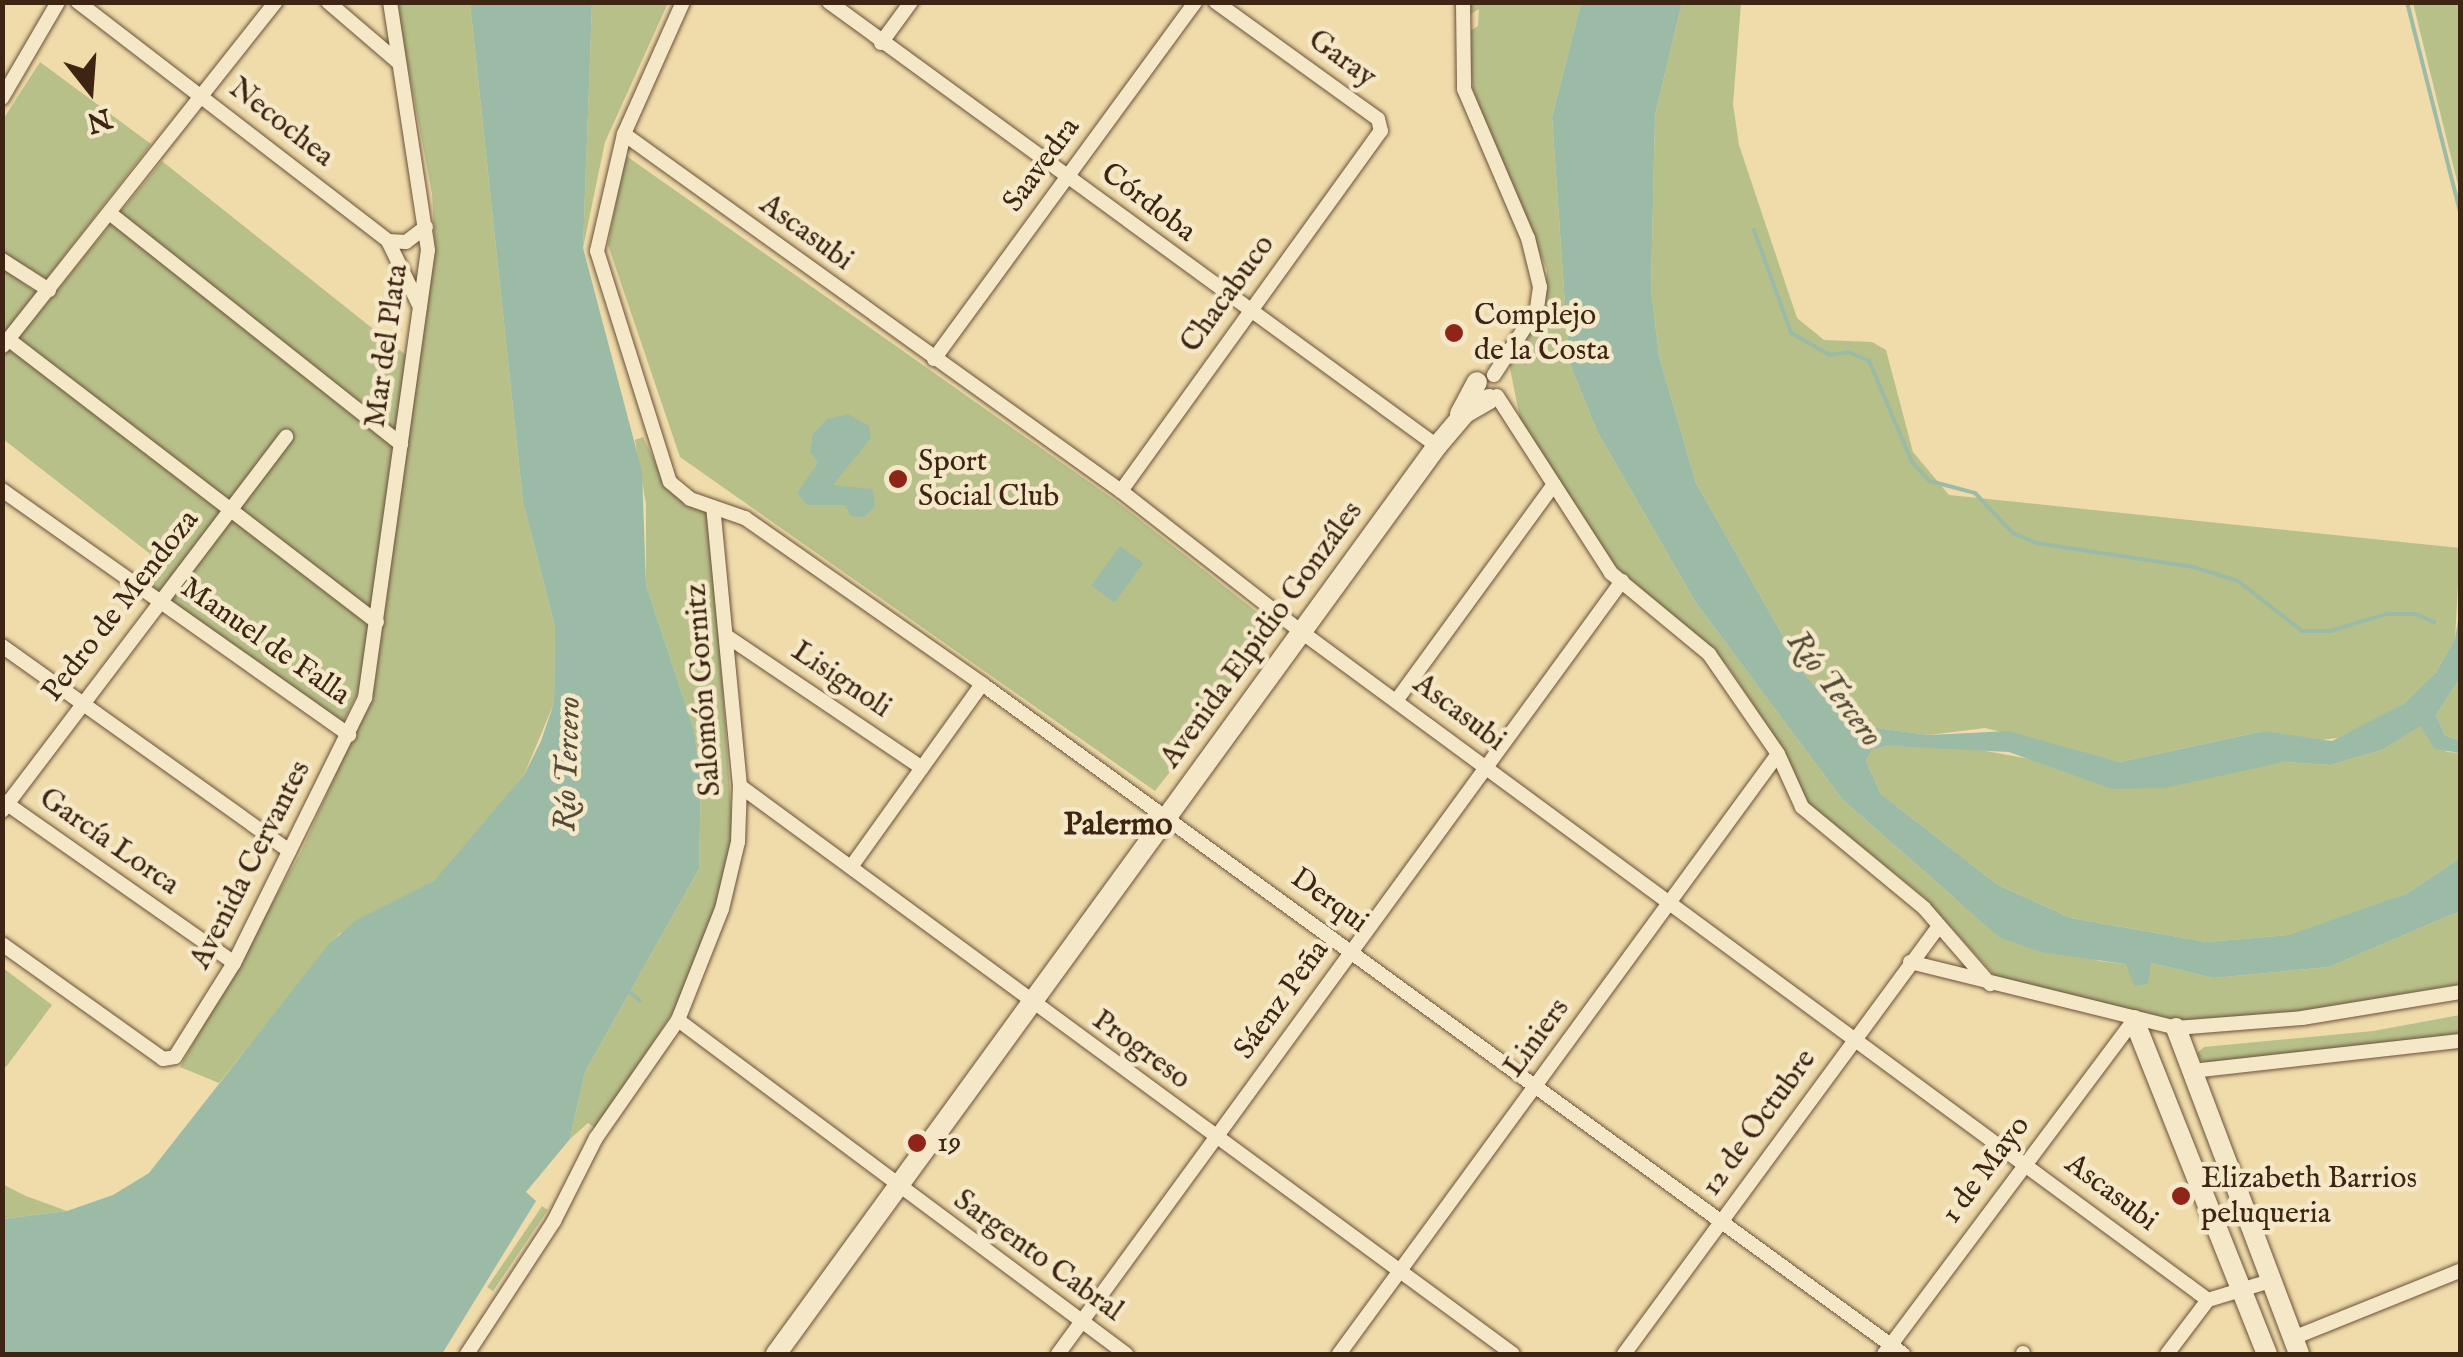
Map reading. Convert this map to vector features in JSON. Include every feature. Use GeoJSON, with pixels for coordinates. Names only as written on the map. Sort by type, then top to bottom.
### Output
{"type":"FeatureCollection","features":[{"type":"Feature","properties":{"kind":"main road","name":"Avenida Elpidio Gonzáles"},"geometry":{"type":"LineString","coordinates":[[776,1354],[1437,446],[1489,388]]}},
{"type":"Feature","properties":{"kind":"main road"},"geometry":{"type":"LineString","coordinates":[[2134,1020],[2267,1354]]}},
{"type":"Feature","properties":{"kind":"main road"},"geometry":{"type":"LineString","coordinates":[[2176,1028],[2296,1346]]}},
{"type":"Feature","properties":{"kind":"street","name":"Necochea"},"geometry":{"type":"LineString","coordinates":[[78,2],[388,241],[421,312]]}},
{"type":"Feature","properties":{"kind":"street"},"geometry":{"type":"LineString","coordinates":[[276,2],[112,216],[6,343],[377,622]]}},
{"type":"Feature","properties":{"kind":"street"},"geometry":{"type":"LineString","coordinates":[[328,2],[398,62]]}},
{"type":"Feature","properties":{"kind":"street","name":"Mar del Plata"},"geometry":{"type":"LineString","coordinates":[[365,698],[421,312],[426,227],[390,2]]}},
{"type":"Feature","properties":{"kind":"street"},"geometry":{"type":"LineString","coordinates":[[683,2],[624,134],[598,235],[600,264],[660,464],[680,493],[714,508]]}},
{"type":"Feature","properties":{"kind":"street","name":"Córdoba"},"geometry":{"type":"LineString","coordinates":[[829,2],[1437,446]]}},
{"type":"Feature","properties":{"kind":"street"},"geometry":{"type":"LineString","coordinates":[[881,43],[911,2]]}},
{"type":"Feature","properties":{"kind":"street","name":"Saavedra"},"geometry":{"type":"LineString","coordinates":[[934,359],[1195,2]]}},
{"type":"Feature","properties":{"kind":"street","name":"Garay"},"geometry":{"type":"LineString","coordinates":[[1216,2],[1378,118],[1381,131]]}},
{"type":"Feature","properties":{"kind":"street"},"geometry":{"type":"LineString","coordinates":[[1463,2],[1464,89],[1528,238],[1540,286],[1536,309],[1489,388],[1622,581],[1709,654],[1778,754],[1802,807],[1940,926],[1990,984]]}},
{"type":"Feature","properties":{"kind":"street"},"geometry":{"type":"LineString","coordinates":[[2,98],[54,4]]}},
{"type":"Feature","properties":{"kind":"street","name":"Chacabuco"},"geometry":{"type":"LineString","coordinates":[[1122,491],[1381,131]]}},
{"type":"Feature","properties":{"kind":"street","name":"Ascasubi"},"geometry":{"type":"LineString","coordinates":[[624,134],[1122,491],[1302,633],[2208,1300]]}},
{"type":"Feature","properties":{"kind":"street"},"geometry":{"type":"LineString","coordinates":[[112,216],[401,444]]}},
{"type":"Feature","properties":{"kind":"street"},"geometry":{"type":"LineString","coordinates":[[388,241],[406,242],[426,227]]}},
{"type":"Feature","properties":{"kind":"street"},"geometry":{"type":"LineString","coordinates":[[2,260],[49,290]]}},
{"type":"Feature","properties":{"kind":"street","name":"Pedro de Mendoza"},"geometry":{"type":"LineString","coordinates":[[4,805],[286,437]]}},
{"type":"Feature","properties":{"kind":"street"},"geometry":{"type":"LineString","coordinates":[[1396,701],[1554,484]]}},
{"type":"Feature","properties":{"kind":"street","name":"Manuel de Falla"},"geometry":{"type":"LineString","coordinates":[[2,490],[350,735]]}},
{"type":"Feature","properties":{"kind":"street","name":"Salomón Gornitz"},"geometry":{"type":"LineString","coordinates":[[467,1354],[554,1221],[596,1138],[678,1020],[699,978],[733,869],[740,786],[714,508]]}},
{"type":"Feature","properties":{"kind":"street","name":"Derqui"},"geometry":{"type":"LineString","coordinates":[[714,508],[745,518],[982,684],[1721,1222],[1892,1352]]}},
{"type":"Feature","properties":{"kind":"street","name":"Sáenz Peña"},"geometry":{"type":"LineString","coordinates":[[1058,1354],[1622,581]]}},
{"type":"Feature","properties":{"kind":"street","name":"Lisignoli"},"geometry":{"type":"LineString","coordinates":[[728,638],[922,768]]}},
{"type":"Feature","properties":{"kind":"street"},"geometry":{"type":"LineString","coordinates":[[2,646],[289,851]]}},
{"type":"Feature","properties":{"kind":"street"},"geometry":{"type":"LineString","coordinates":[[851,867],[982,684]]}},
{"type":"Feature","properties":{"kind":"street","name":"Avenida Cervantes"},"geometry":{"type":"LineString","coordinates":[[2,944],[162,1058],[179,1053],[234,963],[365,698]]}},
{"type":"Feature","properties":{"kind":"street","name":"Liniers"},"geometry":{"type":"LineString","coordinates":[[1338,1354],[1778,754]]}},
{"type":"Feature","properties":{"kind":"street","name":"Progreso"},"geometry":{"type":"LineString","coordinates":[[740,786],[1031,1004],[1513,1354]]}},
{"type":"Feature","properties":{"kind":"street","name":"García Lorca"},"geometry":{"type":"LineString","coordinates":[[4,805],[234,963]]}},
{"type":"Feature","properties":{"kind":"street","name":"12 de Octubre"},"geometry":{"type":"LineString","coordinates":[[1624,1354],[1940,926]]}},
{"type":"Feature","properties":{"kind":"street"},"geometry":{"type":"LineString","coordinates":[[1910,962],[2176,1028],[2302,1018],[2460,992]]}},
{"type":"Feature","properties":{"kind":"street","name":"Sargento Cabral"},"geometry":{"type":"LineString","coordinates":[[678,1020],[1126,1354]]}},
{"type":"Feature","properties":{"kind":"street","name":"1 de Mayo"},"geometry":{"type":"LineString","coordinates":[[1892,1352],[2025,1163],[2134,1020]]}},
{"type":"Feature","properties":{"kind":"street"},"geometry":{"type":"LineString","coordinates":[[2192,1071],[2460,1041]]}},
{"type":"Feature","properties":{"kind":"street"},"geometry":{"type":"LineString","coordinates":[[2296,1346],[2460,1271]]}},
{"type":"Feature","properties":{"kind":"street"},"geometry":{"type":"LineString","coordinates":[[2167,1354],[2208,1300],[2270,1280]]}},
{"type":"Feature","properties":{"kind":"green space"},"geometry":{"type":"Polygon","coordinates":[[[396,3],[470,3],[523,502],[555,627],[554,703],[524,775],[461,853],[434,881],[339,934],[219,1083],[180,1067],[301,852],[374,689],[435,248],[432,194],[396,3]]]}},
{"type":"Feature","properties":{"kind":"green space"},"geometry":{"type":"Polygon","coordinates":[[[592,3],[668,3],[605,142],[583,248],[592,3]]]}},
{"type":"Feature","properties":{"kind":"green space"},"geometry":{"type":"Polygon","coordinates":[[[1470,3],[1581,3],[1552,117],[1569,362],[1598,433],[1696,603],[1843,800],[1958,901],[2099,961],[2125,964],[2128,971],[2145,974],[2151,963],[2213,978],[2329,967],[2460,911],[2460,984],[2301,1011],[2176,1021],[1996,977],[1924,897],[1808,803],[1784,750],[1727,665],[1614,565],[1520,419],[1509,363],[1544,309],[1547,270],[1474,98],[1467,33],[1478,26],[1479,9],[1469,15],[1470,3]]]}},
{"type":"Feature","properties":{"kind":"green space"},"geometry":{"type":"Polygon","coordinates":[[[1682,3],[1741,3],[1733,104],[1739,145],[1797,318],[1824,340],[1872,342],[1886,350],[1913,452],[1949,495],[2460,548],[2455,639],[2436,672],[2403,704],[2352,736],[2313,741],[2264,731],[2120,762],[1985,728],[1929,735],[1869,727],[1836,709],[1806,676],[1696,483],[1659,356],[1651,289],[1655,115],[1682,3]]]}},
{"type":"Feature","properties":{"kind":"green space"},"geometry":{"type":"Polygon","coordinates":[[[2413,3],[2460,3],[2460,193],[2413,3]]]}},
{"type":"Feature","properties":{"kind":"green space"},"geometry":{"type":"Polygon","coordinates":[[[40,62],[151,144],[46,279],[3,252],[2,121],[40,62]]]}},
{"type":"Feature","properties":{"kind":"green space","name":"Sport Social Club"},"geometry":{"type":"Polygon","coordinates":[[[625,155],[1116,501],[1280,630],[1155,791],[680,457],[608,245],[625,155]]]}},
{"type":"Feature","properties":{"kind":"green space"},"geometry":{"type":"Polygon","coordinates":[[[162,161],[406,355],[362,684],[343,722],[141,582],[158,560],[3,439],[3,357],[162,161]]]}},
{"type":"Feature","properties":{"kind":"green space"},"geometry":{"type":"Polygon","coordinates":[[[3,268],[37,293],[3,336],[3,268]]]}},
{"type":"Feature","properties":{"kind":"green space"},"geometry":{"type":"Polygon","coordinates":[[[643,437],[668,489],[705,509],[711,524],[733,834],[726,877],[679,1003],[596,1129],[588,1123],[570,1139],[585,1072],[699,869],[701,780],[694,730],[646,585],[646,504],[635,440],[643,437]]]}},
{"type":"Feature","properties":{"kind":"green space"},"geometry":{"type":"Polygon","coordinates":[[[2460,678],[2460,741],[2445,735],[2436,715],[2460,678]]]}},
{"type":"Feature","properties":{"kind":"green space"},"geometry":{"type":"Polygon","coordinates":[[[2420,725],[2447,752],[2460,753],[2460,858],[2406,894],[2336,922],[2289,935],[2207,942],[2071,918],[1998,885],[1881,794],[1866,761],[1872,750],[1888,746],[1975,749],[2036,760],[2228,773],[2285,762],[2330,765],[2382,750],[2420,725]]]}},
{"type":"Feature","properties":{"kind":"green space"},"geometry":{"type":"Polygon","coordinates":[[[3,968],[52,1005],[6,1067],[2,1064],[3,968]]]}},
{"type":"Feature","properties":{"kind":"green space"},"geometry":{"type":"Polygon","coordinates":[[[2460,1015],[2460,1033],[2448,1036],[2206,1063],[2195,1055],[2204,1047],[2373,1031],[2460,1015]]]}},
{"type":"Feature","properties":{"kind":"green space"},"geometry":{"type":"Polygon","coordinates":[[[2,1184],[26,1196],[67,1211],[3,1219],[2,1184]]]}},
{"type":"Feature","properties":{"kind":"green space"},"geometry":{"type":"Polygon","coordinates":[[[542,1206],[548,1210],[493,1291],[487,1287],[542,1206]]]}},
{"type":"Feature","properties":{"kind":"water","name":"Río Tercero"},"geometry":{"type":"Polygon","coordinates":[[[470,3],[592,3],[583,248],[642,471],[646,585],[694,730],[701,780],[699,869],[585,1072],[570,1139],[526,1192],[536,1201],[442,1354],[3,1354],[3,1219],[67,1211],[113,1195],[149,1173],[328,945],[355,921],[434,881],[524,775],[541,741],[554,703],[555,627],[523,502],[470,3]]]}},
{"type":"Feature","properties":{"kind":"water"},"geometry":{"type":"Polygon","coordinates":[[[1581,3],[1682,3],[1655,115],[1651,289],[1659,356],[1696,483],[1806,676],[1836,709],[1870,727],[1929,735],[2008,731],[2120,762],[2264,731],[2332,741],[2403,704],[2436,672],[2455,639],[2460,608],[2460,678],[2436,715],[2445,735],[2460,741],[2460,753],[2435,749],[2420,726],[2382,750],[2330,765],[2285,762],[2164,788],[2112,789],[2009,752],[1888,746],[1872,750],[1866,761],[1881,794],[1998,885],[2071,918],[2207,942],[2289,935],[2406,894],[2460,858],[2460,911],[2329,967],[2213,978],[2151,963],[2148,984],[2135,986],[2125,964],[2040,952],[1999,937],[1843,800],[1696,603],[1598,433],[1569,362],[1552,117],[1581,3]]]}},
{"type":"Feature","properties":{"kind":"water"},"geometry":{"type":"Polygon","coordinates":[[[848,414],[869,426],[871,438],[833,485],[873,489],[875,507],[864,517],[851,516],[845,505],[807,505],[797,493],[818,463],[810,452],[813,434],[827,419],[848,414]]]}},
{"type":"Feature","properties":{"kind":"water"},"geometry":{"type":"Polygon","coordinates":[[[1120,546],[1143,563],[1115,603],[1091,586],[1120,546]]]}},
{"type":"Feature","properties":{"kind":"waterway"},"geometry":{"type":"LineString","coordinates":[[2407,2],[2460,211]]}},
{"type":"Feature","properties":{"kind":"waterway"},"geometry":{"type":"LineString","coordinates":[[1754,230],[1791,333],[1830,355],[1848,352],[1869,361],[1912,462],[1930,481],[1975,493],[2013,533],[2036,543],[2193,567],[2238,581],[2302,631],[2330,631],[2387,614],[2416,614],[2434,622]]}},
{"type":"Feature","properties":{"kind":"waterway"},"geometry":{"type":"LineString","coordinates":[[631,993],[640,1001]]}},
{"type":"Feature","properties":{"kind":"place","name":"Complejo de la Costa"},"geometry":{"type":"Point","coordinates":[1454,333]}},
{"type":"Feature","properties":{"kind":"place","name":"Sport Social Club"},"geometry":{"type":"Point","coordinates":[898,479]}},
{"type":"Feature","properties":{"kind":"place","name":"19"},"geometry":{"type":"Point","coordinates":[917,1143]}},
{"type":"Feature","properties":{"kind":"place","name":"Elizabeth Barrios peluqueria"},"geometry":{"type":"Point","coordinates":[2181,1196]}},
{"type":"Feature","properties":{"kind":"district","name":"Palermo"},"geometry":{"type":"Point","coordinates":[1118,826]}}]}
